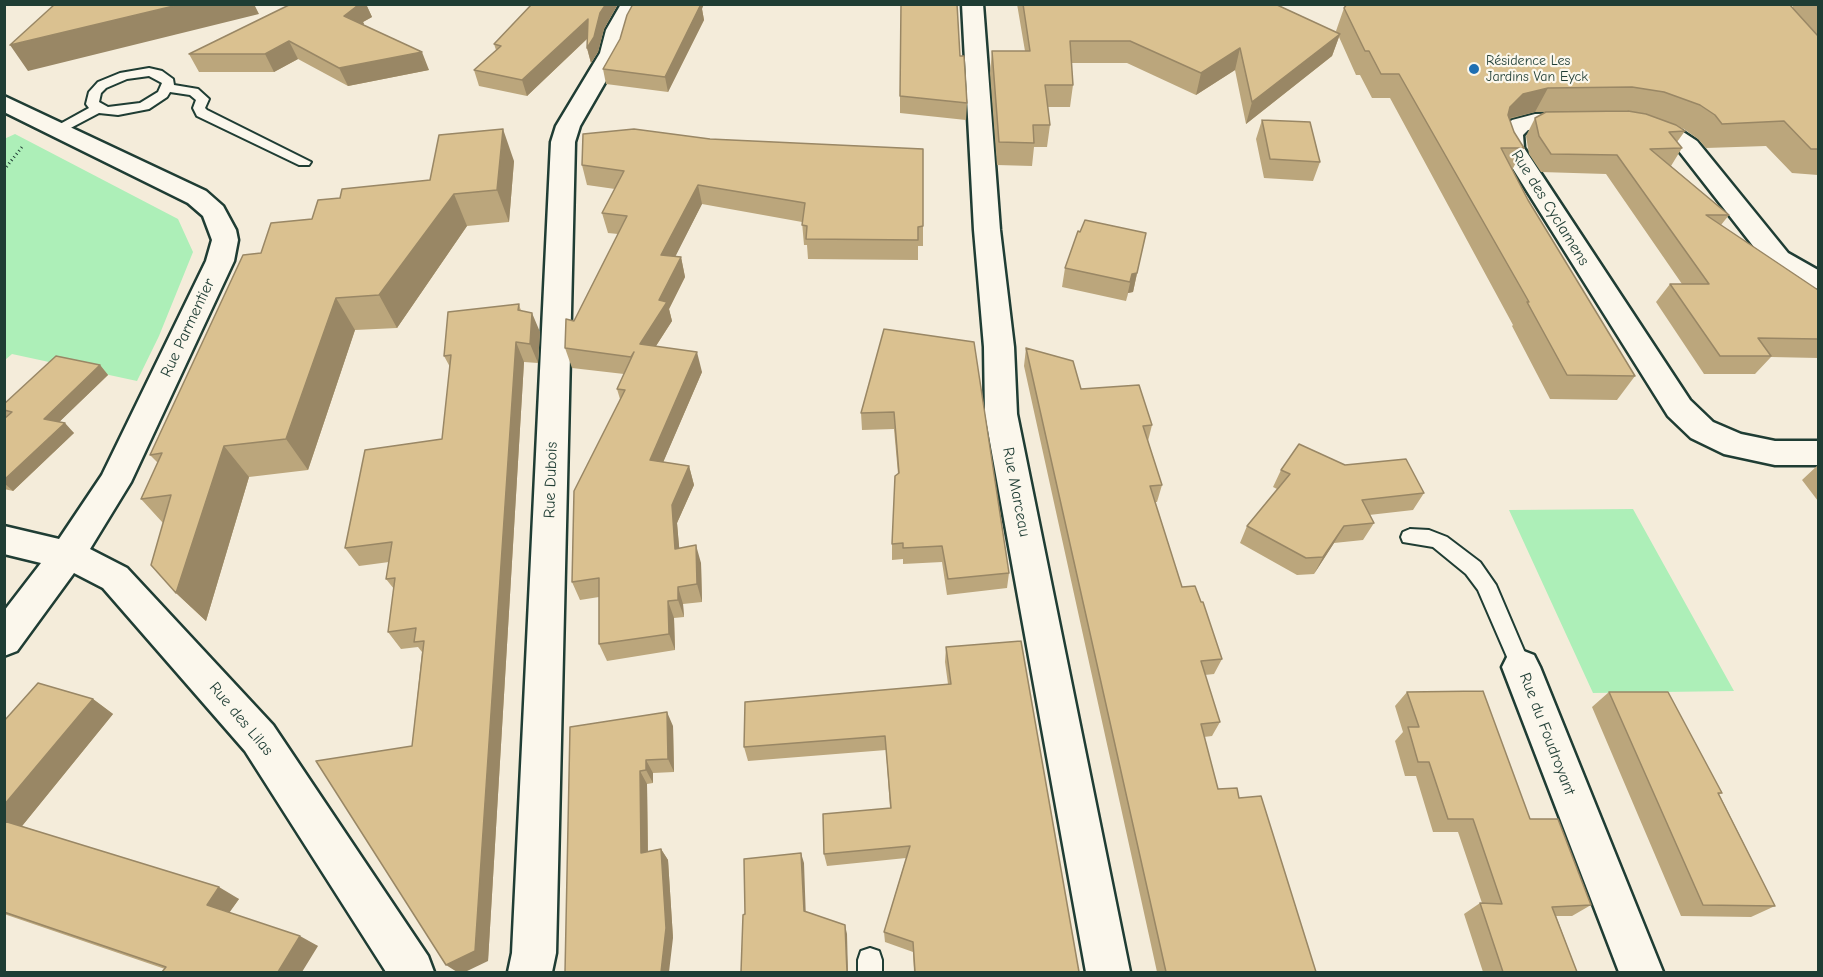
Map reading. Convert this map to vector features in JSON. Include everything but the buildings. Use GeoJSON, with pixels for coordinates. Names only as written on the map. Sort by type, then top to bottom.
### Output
{"type":"FeatureCollection","features":[{"type":"Feature","properties":{"kind":"street","name":"Rue Dubois"},"geometry":{"type":"LineString","coordinates":[[530,972],[534,953],[562,142],[568,126],[611,53],[617,30],[632,4]]}},
{"type":"Feature","properties":{"kind":"street","name":"Rue Marceau"},"geometry":{"type":"LineString","coordinates":[[972,4],[987,230],[999,347],[1001,414],[1108,972]]}},
{"type":"Feature","properties":{"kind":"street","name":"Rue Parmentier"},"geometry":{"type":"LineString","coordinates":[[4,102],[197,197],[214,212],[225,240],[220,261],[115,482],[67,555],[4,640]]}},
{"type":"Feature","properties":{"kind":"street","name":"Rue des Cyclamens"},"geometry":{"type":"LineString","coordinates":[[1818,279],[1803,275],[1778,259],[1682,141],[1652,126],[1611,120],[1547,120],[1526,123],[1511,133],[1512,148],[1658,377],[1689,420],[1716,437],[1758,452],[1818,453]]}},
{"type":"Feature","properties":{"kind":"street","name":"Rue des Lilas"},"geometry":{"type":"LineString","coordinates":[[4,540],[67,555],[115,578],[240,715],[275,759],[412,972]]}},
{"type":"Feature","properties":{"kind":"street","name":"Rue du Foudroyant"},"geometry":{"type":"LineString","coordinates":[[1521,667],[1641,972]]}},
{"type":"Feature","properties":{"kind":"lane"},"geometry":{"type":"LineString","coordinates":[[148,72],[158,74],[169,82],[168,88],[155,100],[137,107],[118,111],[98,108],[92,104],[95,92],[102,85],[124,75],[148,72]]}},
{"type":"Feature","properties":{"kind":"lane"},"geometry":{"type":"LineString","coordinates":[[168,88],[194,92],[203,99],[199,108],[202,113],[304,162]]}},
{"type":"Feature","properties":{"kind":"lane"},"geometry":{"type":"LineString","coordinates":[[58,129],[98,108]]}},
{"type":"Feature","properties":{"kind":"lane","name":"Rue du Foudroyant"},"geometry":{"type":"LineString","coordinates":[[1410,537],[1429,538],[1440,542],[1473,568],[1486,585],[1521,667]]}},
{"type":"Feature","properties":{"kind":"green space"},"geometry":{"type":"Polygon","coordinates":[[[15,134],[178,219],[193,252],[159,336],[137,381],[12,354],[5,360],[4,139],[15,134]]]}},
{"type":"Feature","properties":{"kind":"green space"},"geometry":{"type":"Polygon","coordinates":[[[1633,509],[1734,691],[1593,693],[1509,510],[1633,509]]]}},
{"type":"Feature","properties":{"kind":"place","name":"Résidence Les Jardins Van Eyck"},"geometry":{"type":"Point","coordinates":[1474,69]}}]}
